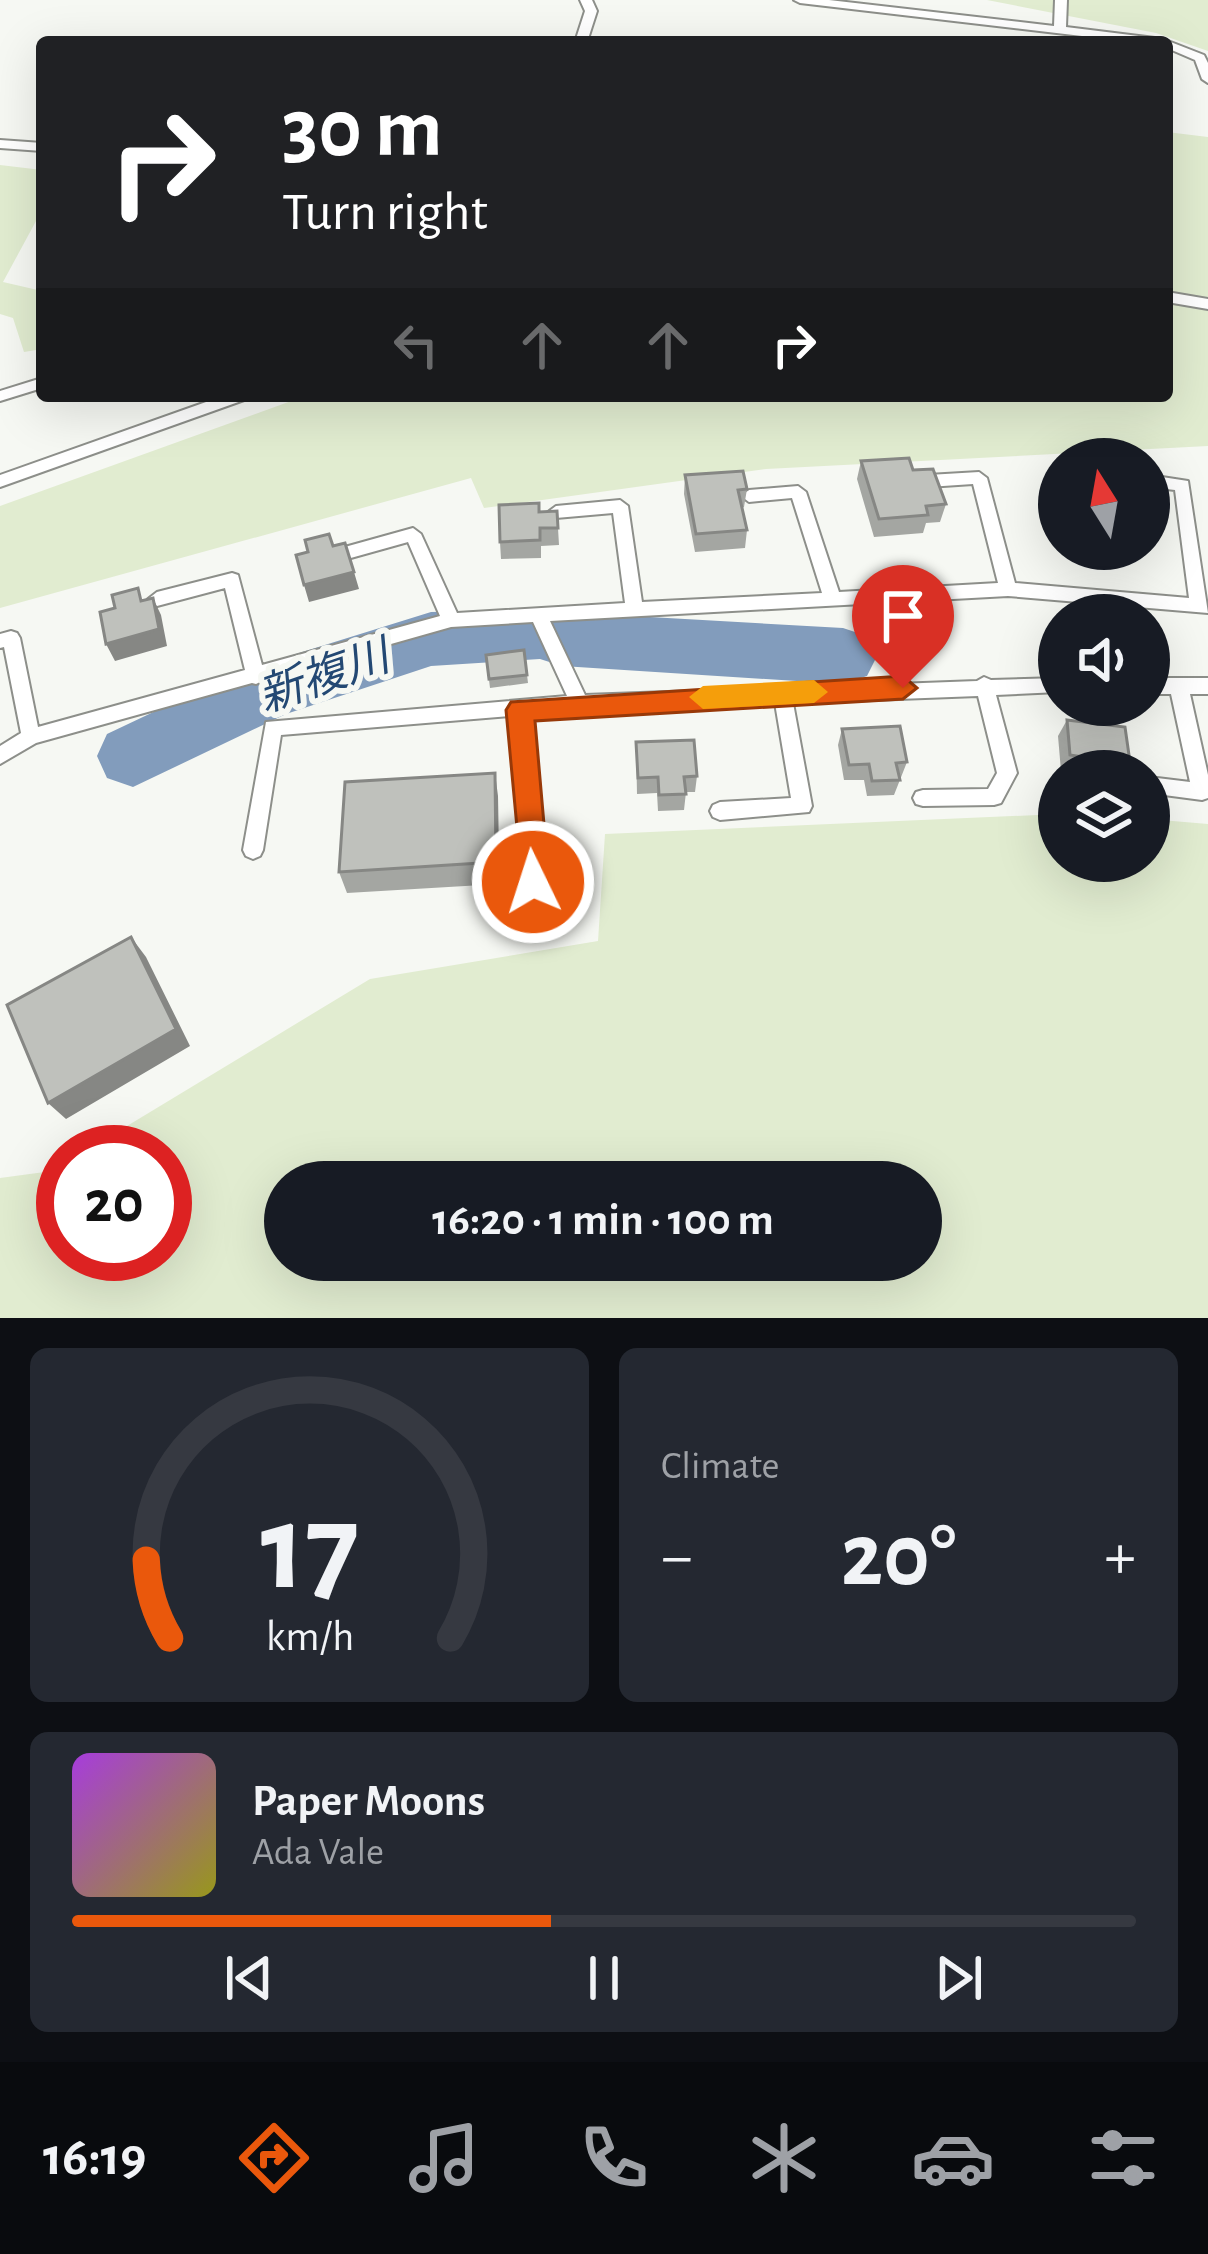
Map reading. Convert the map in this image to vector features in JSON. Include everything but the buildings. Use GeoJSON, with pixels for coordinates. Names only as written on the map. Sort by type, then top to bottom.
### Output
{"type":"FeatureCollection","features":[{"type":"Feature","properties":{"kind":"lane"},"geometry":{"type":"LineString","coordinates":[[582,36],[591,11],[586,0]]}},
{"type":"Feature","properties":{"kind":"lane"},"geometry":{"type":"LineString","coordinates":[[800,0],[1112,36]]}},
{"type":"Feature","properties":{"kind":"lane"},"geometry":{"type":"LineString","coordinates":[[1060,29],[1061,0]]}},
{"type":"Feature","properties":{"kind":"lane"},"geometry":{"type":"LineString","coordinates":[[1173,46],[1200,58],[1208,79]]}},
{"type":"Feature","properties":{"kind":"lane"},"geometry":{"type":"LineString","coordinates":[[0,144],[36,147]]}},
{"type":"Feature","properties":{"kind":"lane"},"geometry":{"type":"LineString","coordinates":[[1173,298],[1208,304]]}},
{"type":"Feature","properties":{"kind":"lane"},"geometry":{"type":"LineString","coordinates":[[0,395],[36,385]]}},
{"type":"Feature","properties":{"kind":"lane"},"geometry":{"type":"LineString","coordinates":[[0,481],[222,402]]}},
{"type":"Feature","properties":{"kind":"lane"},"geometry":{"type":"LineString","coordinates":[[928,481],[979,478],[1008,589]]}},
{"type":"Feature","properties":{"kind":"lane"},"geometry":{"type":"LineString","coordinates":[[0,756],[31,737],[451,620],[831,595],[1008,589],[1204,606],[1182,485],[1170,484]]}},
{"type":"Feature","properties":{"kind":"lane"},"geometry":{"type":"LineString","coordinates":[[749,496],[798,492],[831,595]]}},
{"type":"Feature","properties":{"kind":"lane"},"geometry":{"type":"LineString","coordinates":[[556,512],[620,506],[634,608]]}},
{"type":"Feature","properties":{"kind":"lane"},"geometry":{"type":"LineString","coordinates":[[340,555],[413,535],[451,620]]}},
{"type":"Feature","properties":{"kind":"lane"},"geometry":{"type":"LineString","coordinates":[[157,599],[232,580],[256,677]]}},
{"type":"Feature","properties":{"kind":"lane"},"geometry":{"type":"LineString","coordinates":[[538,615],[579,704]]}},
{"type":"Feature","properties":{"kind":"lane"},"geometry":{"type":"LineString","coordinates":[[0,641],[11,638],[31,737]]}},
{"type":"Feature","properties":{"kind":"lane"},"geometry":{"type":"LineString","coordinates":[[923,798],[994,797],[1007,773],[985,684]]}},
{"type":"Feature","properties":{"kind":"lane"},"geometry":{"type":"LineString","coordinates":[[253,850],[272,728],[579,704],[1038,685]]}},
{"type":"Feature","properties":{"kind":"lane"},"geometry":{"type":"LineString","coordinates":[[1170,686],[1208,686]]}},
{"type":"Feature","properties":{"kind":"lane"},"geometry":{"type":"LineString","coordinates":[[1170,788],[1202,792],[1178,686]]}},
{"type":"Feature","properties":{"kind":"lane"},"geometry":{"type":"LineString","coordinates":[[720,811],[802,806],[782,693]]}},
{"type":"Feature","properties":{"kind":"lane"},"geometry":{"type":"LineString","coordinates":[[520,710],[533,882]]}},
{"type":"Feature","properties":{"kind":"green space"},"geometry":{"type":"Polygon","coordinates":[[[987,0],[1208,0],[1208,51],[1156,33],[987,0]]]}},
{"type":"Feature","properties":{"kind":"green space"},"geometry":{"type":"Polygon","coordinates":[[[1173,133],[1208,137],[1208,446],[1170,448],[1170,438],[1038,438],[1038,455],[766,469],[484,508],[471,478],[0,608],[0,506],[288,402],[1173,402],[1173,133]]]}},
{"type":"Feature","properties":{"kind":"green space"},"geometry":{"type":"Polygon","coordinates":[[[0,165],[36,169],[36,221],[3,282],[36,290],[36,350],[24,352],[13,318],[0,314],[0,165]]]}},
{"type":"Feature","properties":{"kind":"green space"},"geometry":{"type":"Polygon","coordinates":[[[1038,815],[1038,882],[1170,882],[1170,821],[1208,824],[1208,1318],[0,1318],[0,1178],[36,1173],[36,1281],[192,1281],[192,1125],[129,1125],[370,979],[598,941],[605,834],[1038,815]]]}},
{"type":"Feature","properties":{"kind":"waterway","name":"新複川"},"geometry":{"type":"LineString","coordinates":[[133,756],[263,692],[431,639],[525,637]]}},
{"type":"Feature","properties":{"kind":"waterway","name":"新複川"},"geometry":{"type":"LineString","coordinates":[[562,639],[843,656]]}},
{"type":"Feature","properties":{"kind":"slow traffic"},"geometry":{"type":"LineString","coordinates":[[703,697],[814,692]]}},
{"type":"Feature","properties":{"kind":"route"},"geometry":{"type":"LineString","coordinates":[[533,882],[520,710],[903,688]]}}]}
